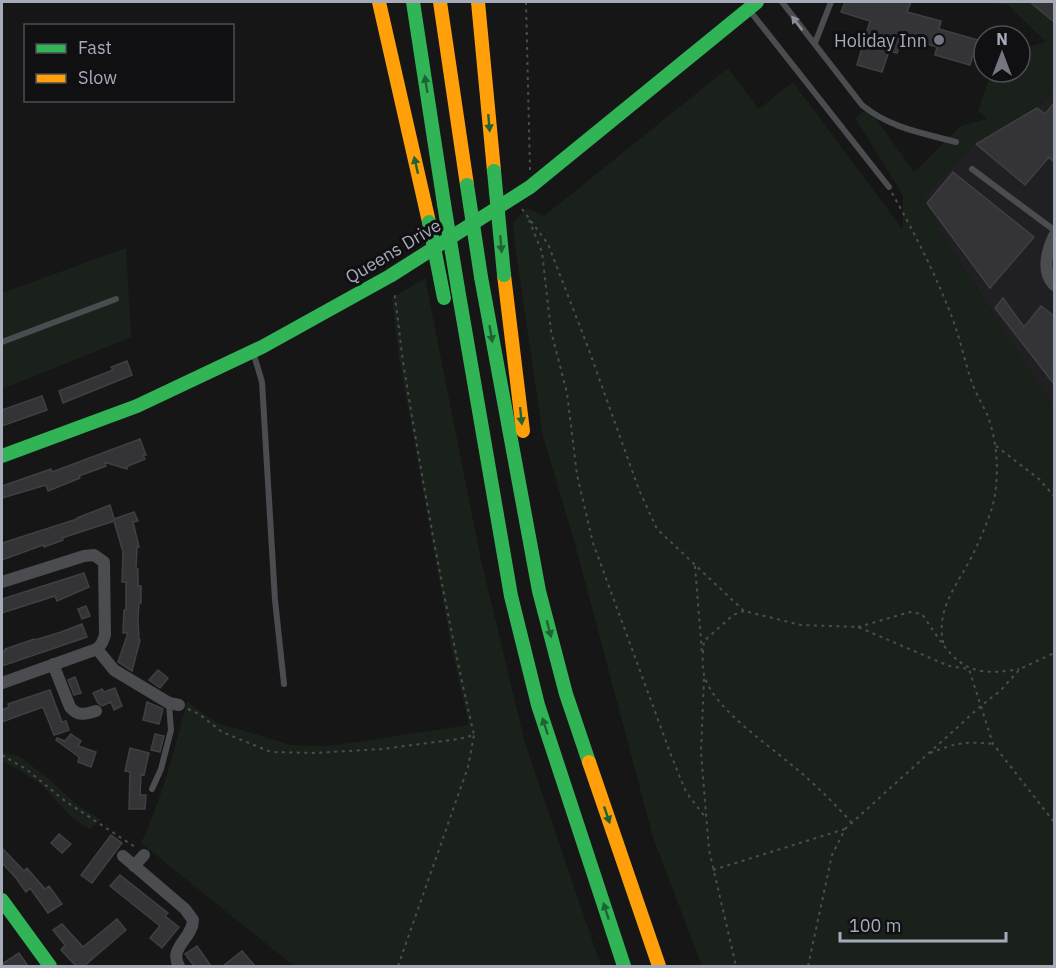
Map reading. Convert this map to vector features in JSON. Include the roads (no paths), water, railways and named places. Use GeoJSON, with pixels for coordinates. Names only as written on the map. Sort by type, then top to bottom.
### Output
{"type":"FeatureCollection","features":[{"type":"Feature","properties":{"kind":"main road"},"geometry":{"type":"LineString","coordinates":[[379,2],[429,222],[445,304]]}},
{"type":"Feature","properties":{"kind":"main road"},"geometry":{"type":"LineString","coordinates":[[413,2],[458,289],[511,596]]}},
{"type":"Feature","properties":{"kind":"main road"},"geometry":{"type":"LineString","coordinates":[[440,2],[481,277],[539,591],[566,694],[659,966]]}},
{"type":"Feature","properties":{"kind":"main road"},"geometry":{"type":"LineString","coordinates":[[478,2],[504,275],[519,390],[539,591]]}},
{"type":"Feature","properties":{"kind":"main road","name":"Queens Drive"},"geometry":{"type":"LineString","coordinates":[[2,456],[137,406],[253,351],[390,276],[530,187],[753,5]]}},
{"type":"Feature","properties":{"kind":"main road"},"geometry":{"type":"LineString","coordinates":[[452,332],[511,596],[538,705],[624,966]]}},
{"type":"Feature","properties":{"kind":"main road"},"geometry":{"type":"LineString","coordinates":[[2,900],[50,966]]}},
{"type":"Feature","properties":{"kind":"street"},"geometry":{"type":"LineString","coordinates":[[1054,236],[1048,251],[1046,266],[1054,285]]}},
{"type":"Feature","properties":{"kind":"street"},"geometry":{"type":"LineString","coordinates":[[2,582],[84,556],[94,555],[104,562],[105,635],[97,650],[53,663],[2,683]]}},
{"type":"Feature","properties":{"kind":"street"},"geometry":{"type":"LineString","coordinates":[[97,650],[114,670],[174,704]]}},
{"type":"Feature","properties":{"kind":"street"},"geometry":{"type":"LineString","coordinates":[[53,663],[70,707],[82,714],[96,711]]}},
{"type":"Feature","properties":{"kind":"street"},"geometry":{"type":"LineString","coordinates":[[134,866],[144,855]]}},
{"type":"Feature","properties":{"kind":"street"},"geometry":{"type":"LineString","coordinates":[[123,856],[185,909],[193,920],[190,933],[176,954],[179,966]]}},
{"type":"Feature","properties":{"kind":"lane"},"geometry":{"type":"LineString","coordinates":[[782,2],[862,105],[901,128],[956,142]]}},
{"type":"Feature","properties":{"kind":"lane"},"geometry":{"type":"LineString","coordinates":[[815,43],[831,2]]}},
{"type":"Feature","properties":{"kind":"lane"},"geometry":{"type":"LineString","coordinates":[[753,5],[889,187]]}},
{"type":"Feature","properties":{"kind":"lane"},"geometry":{"type":"LineString","coordinates":[[972,169],[1054,230]]}},
{"type":"Feature","properties":{"kind":"lane"},"geometry":{"type":"LineString","coordinates":[[2,342],[116,299]]}},
{"type":"Feature","properties":{"kind":"lane"},"geometry":{"type":"LineString","coordinates":[[253,351],[262,382],[275,600],[284,684]]}},
{"type":"Feature","properties":{"kind":"lane"},"geometry":{"type":"LineString","coordinates":[[152,789],[161,769],[171,730],[174,704]]}},
{"type":"Feature","properties":{"kind":"place","name":"Holiday Inn"},"geometry":{"type":"Point","coordinates":[939,40]}}]}
